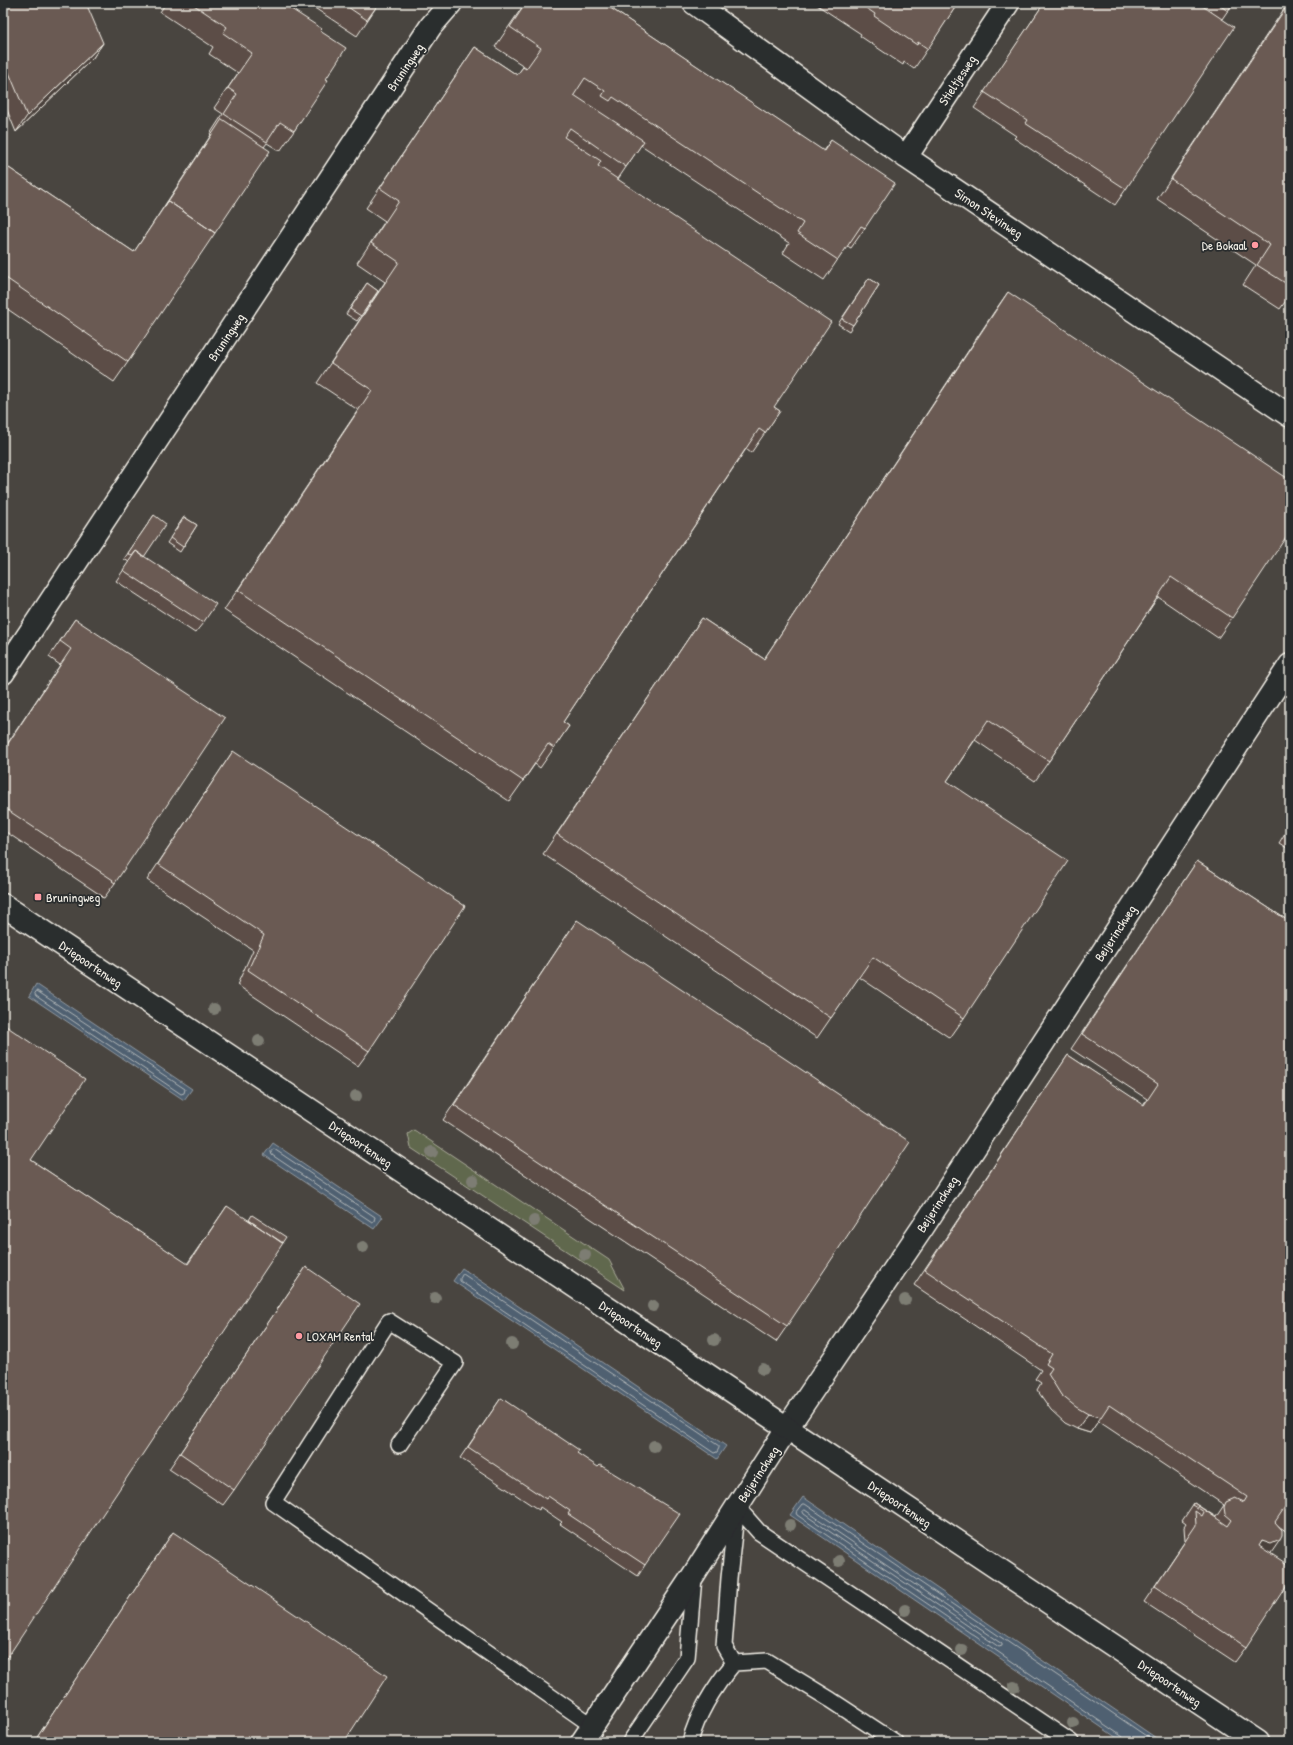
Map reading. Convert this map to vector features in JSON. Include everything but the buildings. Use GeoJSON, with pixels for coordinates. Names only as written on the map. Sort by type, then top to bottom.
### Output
{"type":"FeatureCollection","features":[{"type":"Feature","properties":{"kind":"street","name":"Bruningweg"},"geometry":{"type":"LineString","coordinates":[[3,673],[427,33],[450,3]]}},
{"type":"Feature","properties":{"kind":"street","name":"Simon Stevinweg"},"geometry":{"type":"LineString","coordinates":[[694,3],[906,157],[1290,416]]}},
{"type":"Feature","properties":{"kind":"street","name":"Stieltjesweg"},"geometry":{"type":"LineString","coordinates":[[906,157],[1008,3]]}},
{"type":"Feature","properties":{"kind":"street","name":"Beijerinckweg"},"geometry":{"type":"LineString","coordinates":[[587,1734],[694,1574],[787,1428],[927,1220],[1290,665]]}},
{"type":"Feature","properties":{"kind":"street","name":"Driepoortenweg"},"geometry":{"type":"LineString","coordinates":[[3,905],[1258,1742]]}},
{"type":"Feature","properties":{"kind":"lane"},"geometry":{"type":"LineString","coordinates":[[399,1445],[455,1363],[389,1321],[273,1502],[587,1734]]}},
{"type":"Feature","properties":{"kind":"lane"},"geometry":{"type":"LineString","coordinates":[[734,1663],[724,1646],[729,1578],[737,1507]]}},
{"type":"Feature","properties":{"kind":"lane"},"geometry":{"type":"LineString","coordinates":[[737,1507],[759,1532],[1071,1742]]}},
{"type":"Feature","properties":{"kind":"lane"},"geometry":{"type":"LineString","coordinates":[[630,1742],[687,1658],[694,1574]]}},
{"type":"Feature","properties":{"kind":"lane"},"geometry":{"type":"LineString","coordinates":[[690,1742],[695,1723],[717,1684],[734,1663],[768,1661],[895,1742]]}},
{"type":"Feature","properties":{"kind":"shaded area"},"geometry":{"type":"Polygon","coordinates":[[[3,3],[1290,3],[1290,1742],[3,1742],[3,3]]]}},
{"type":"Feature","properties":{"kind":"green space"},"geometry":{"type":"Polygon","coordinates":[[[414,1130],[609,1260],[625,1290],[411,1148],[408,1134],[414,1130]]]}},
{"type":"Feature","properties":{"kind":"water"},"geometry":{"type":"Polygon","coordinates":[[[36,984],[192,1089],[184,1100],[29,996],[36,984]]]}},
{"type":"Feature","properties":{"kind":"water"},"geometry":{"type":"Polygon","coordinates":[[[273,1143],[383,1217],[374,1229],[264,1155],[273,1143]]]}},
{"type":"Feature","properties":{"kind":"water"},"geometry":{"type":"Polygon","coordinates":[[[462,1268],[726,1446],[717,1459],[453,1281],[462,1268]]]}},
{"type":"Feature","properties":{"kind":"water"},"geometry":{"type":"Polygon","coordinates":[[[803,1497],[1162,1742],[1123,1742],[790,1515],[803,1497]]]}},
{"type":"Feature","properties":{"kind":"place","name":"De Bokaal"},"geometry":{"type":"Point","coordinates":[1255,245]}},
{"type":"Feature","properties":{"kind":"place","name":"Bruningweg"},"geometry":{"type":"Point","coordinates":[38,897]}},
{"type":"Feature","properties":{"kind":"place","name":"LOXAM Rental"},"geometry":{"type":"Point","coordinates":[299,1336]}}]}
